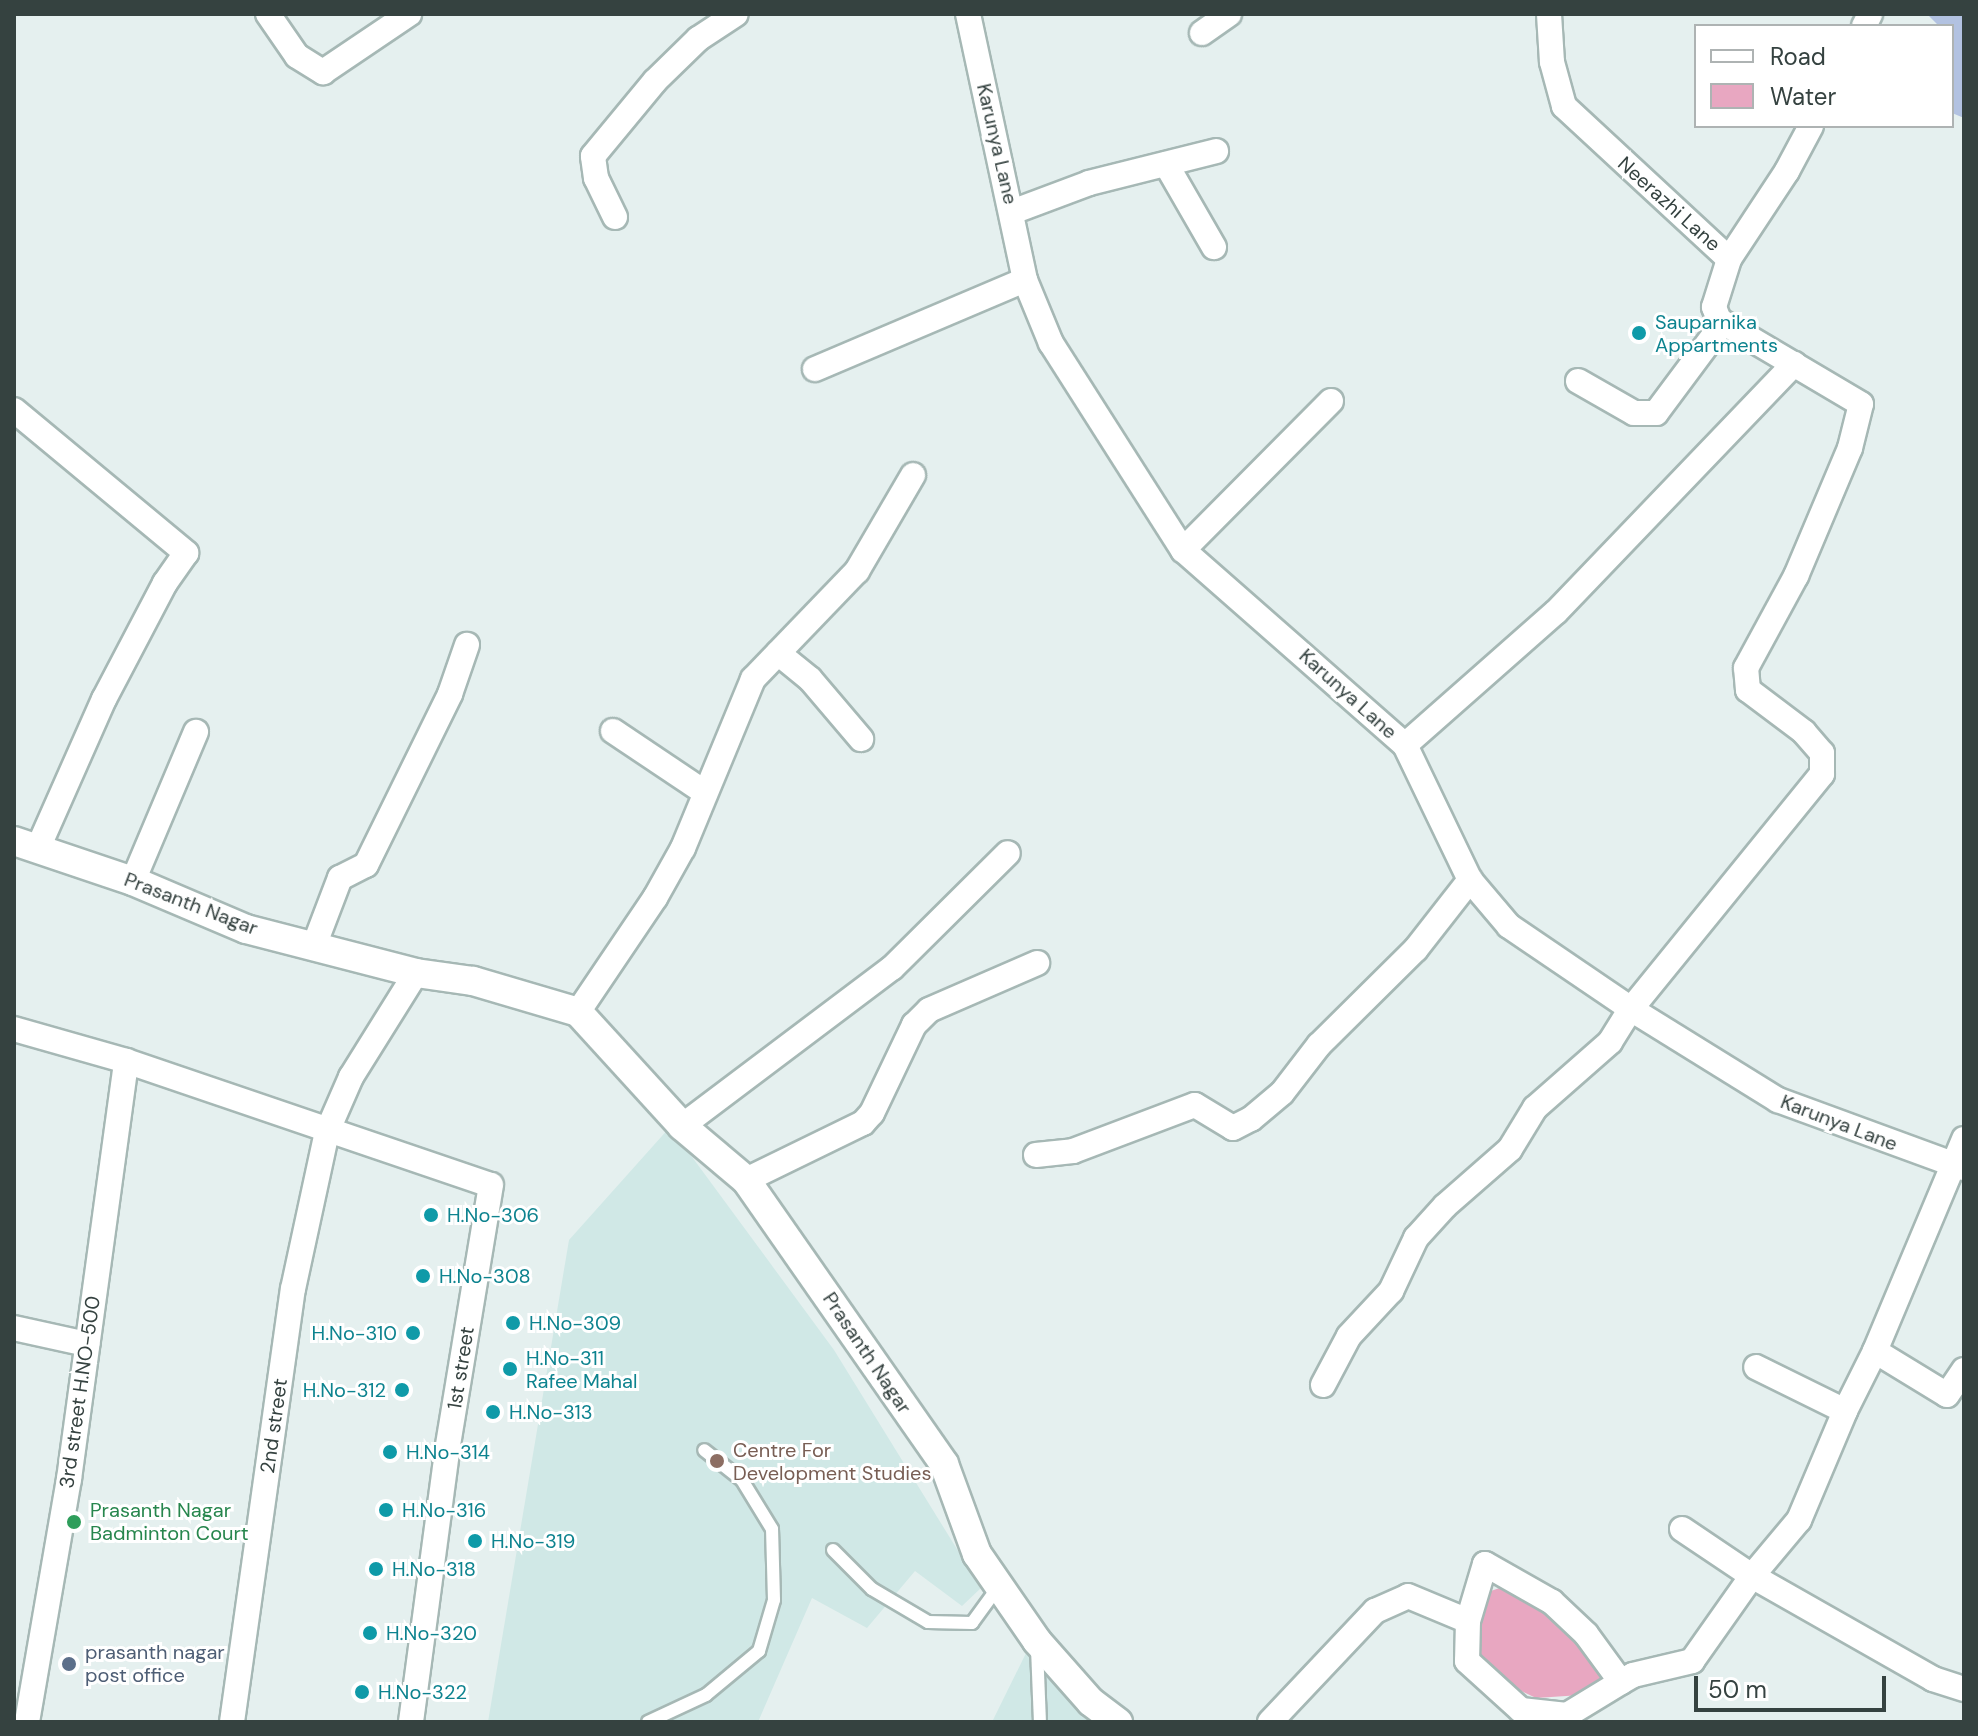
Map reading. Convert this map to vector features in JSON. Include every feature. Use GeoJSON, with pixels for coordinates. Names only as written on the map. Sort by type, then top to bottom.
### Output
{"type":"FeatureCollection","features":[{"type":"Feature","properties":{"kind":"street"},"geometry":{"type":"LineString","coordinates":[[268,14],[297,56],[323,72],[409,14]]}},
{"type":"Feature","properties":{"kind":"street"},"geometry":{"type":"LineString","coordinates":[[615,217],[596,178],[593,156],[655,81],[698,39],[736,14]]}},
{"type":"Feature","properties":{"kind":"street","name":"Karunya Lane"},"geometry":{"type":"LineString","coordinates":[[968,14],[1025,280],[1051,343],[1183,550],[1405,745],[1470,880],[1509,926],[1631,1009],[1778,1100],[1958,1167]]}},
{"type":"Feature","properties":{"kind":"street"},"geometry":{"type":"LineString","coordinates":[[1202,33],[1229,14]]}},
{"type":"Feature","properties":{"kind":"street","name":"Neerazhi Lane"},"geometry":{"type":"LineString","coordinates":[[1549,14],[1552,62],[1564,106],[1729,259],[1714,307],[1723,323]]}},
{"type":"Feature","properties":{"kind":"street"},"geometry":{"type":"LineString","coordinates":[[1729,259],[1787,171],[1810,128]]}},
{"type":"Feature","properties":{"kind":"street"},"geometry":{"type":"LineString","coordinates":[[1012,212],[1089,183],[1216,151]]}},
{"type":"Feature","properties":{"kind":"street"},"geometry":{"type":"LineString","coordinates":[[1166,164],[1214,247]]}},
{"type":"Feature","properties":{"kind":"street"},"geometry":{"type":"LineString","coordinates":[[815,369],[1025,280]]}},
{"type":"Feature","properties":{"kind":"street"},"geometry":{"type":"LineString","coordinates":[[1323,1385],[1349,1336],[1391,1291],[1416,1238],[1445,1206],[1510,1149],[1535,1108],[1610,1042],[1631,1009],[1822,774],[1822,753],[1804,732],[1748,690],[1746,668],[1782,606],[1859,419],[1861,404],[1723,323],[1656,413],[1634,413],[1578,381]]}},
{"type":"Feature","properties":{"kind":"street"},"geometry":{"type":"LineString","coordinates":[[1405,745],[1556,612],[1794,364]]}},
{"type":"Feature","properties":{"kind":"street"},"geometry":{"type":"LineString","coordinates":[[1183,550],[1331,401]]}},
{"type":"Feature","properties":{"kind":"street"},"geometry":{"type":"LineString","coordinates":[[14,410],[186,553],[165,583],[26,844]]}},
{"type":"Feature","properties":{"kind":"street"},"geometry":{"type":"LineString","coordinates":[[578,1012],[655,898],[683,848],[753,679],[857,571],[913,475]]}},
{"type":"Feature","properties":{"kind":"street"},"geometry":{"type":"LineString","coordinates":[[314,946],[340,878],[366,865],[450,694],[467,645]]}},
{"type":"Feature","properties":{"kind":"street"},"geometry":{"type":"LineString","coordinates":[[778,653],[810,679],[861,739]]}},
{"type":"Feature","properties":{"kind":"street"},"geometry":{"type":"LineString","coordinates":[[613,731],[704,792]]}},
{"type":"Feature","properties":{"kind":"street"},"geometry":{"type":"LineString","coordinates":[[133,881],[196,732]]}},
{"type":"Feature","properties":{"kind":"street","name":"Prasanth Nagar"},"geometry":{"type":"LineString","coordinates":[[26,844],[133,881],[246,929],[416,973],[473,981],[578,1012],[682,1126],[746,1180],[944,1464],[977,1554],[1037,1641],[1091,1702],[1118,1722]]}},
{"type":"Feature","properties":{"kind":"street"},"geometry":{"type":"LineString","coordinates":[[682,1126],[892,968],[1008,853]]}},
{"type":"Feature","properties":{"kind":"street"},"geometry":{"type":"LineString","coordinates":[[1036,1155],[1073,1151],[1195,1105],[1233,1128],[1251,1119],[1282,1093],[1319,1045],[1416,949],[1470,880]]}},
{"type":"Feature","properties":{"kind":"street"},"geometry":{"type":"LineString","coordinates":[[746,1180],[863,1123],[872,1113],[914,1025],[929,1010],[1037,963]]}},
{"type":"Feature","properties":{"kind":"street","name":"2nd street"},"geometry":{"type":"LineString","coordinates":[[232,1722],[293,1289],[327,1132],[351,1077],[416,973]]}},
{"type":"Feature","properties":{"kind":"street"},"geometry":{"type":"LineString","coordinates":[[14,1029],[126,1061],[327,1132]]}},
{"type":"Feature","properties":{"kind":"street","name":"3rd street H.NO-500"},"geometry":{"type":"LineString","coordinates":[[27,1722],[69,1479],[126,1061]]}},
{"type":"Feature","properties":{"kind":"street","name":"1st street"},"geometry":{"type":"LineString","coordinates":[[327,1132],[491,1185],[447,1452],[411,1722]]}},
{"type":"Feature","properties":{"kind":"street"},"geometry":{"type":"LineString","coordinates":[[1621,1682],[1586,1634],[1552,1602],[1485,1564],[1468,1621],[1467,1661],[1521,1710],[1567,1715],[1633,1675],[1692,1661],[1752,1576],[1799,1520],[1845,1411],[1958,1167],[1964,1139]]}},
{"type":"Feature","properties":{"kind":"street"},"geometry":{"type":"LineString","coordinates":[[14,1328],[87,1344]]}},
{"type":"Feature","properties":{"kind":"street"},"geometry":{"type":"LineString","coordinates":[[1875,1351],[1947,1395],[1964,1370]]}},
{"type":"Feature","properties":{"kind":"street"},"geometry":{"type":"LineString","coordinates":[[1756,1367],[1845,1411]]}},
{"type":"Feature","properties":{"kind":"street"},"geometry":{"type":"LineString","coordinates":[[1682,1529],[1752,1576],[1933,1679],[1964,1689]]}},
{"type":"Feature","properties":{"kind":"street"},"geometry":{"type":"LineString","coordinates":[[1270,1722],[1375,1611],[1408,1596],[1468,1621]]}},
{"type":"Feature","properties":{"kind":"lane"},"geometry":{"type":"LineString","coordinates":[[648,1722],[706,1695],[759,1651],[774,1600],[772,1529],[742,1480],[704,1450]]}},
{"type":"Feature","properties":{"kind":"lane"},"geometry":{"type":"LineString","coordinates":[[833,1550],[872,1589],[928,1622],[972,1623],[999,1586]]}},
{"type":"Feature","properties":{"kind":"lane"},"geometry":{"type":"LineString","coordinates":[[1037,1641],[1040,1722]]}},
{"type":"Feature","properties":{"kind":"shaded area"},"geometry":{"type":"Polygon","coordinates":[[[1927,14],[1964,14],[1964,118],[1954,114],[1954,24],[1937,24],[1927,14]]]}},
{"type":"Feature","properties":{"kind":"shaded area","name":"Centre For Development Studies"},"geometry":{"type":"Polygon","coordinates":[[[670,1127],[834,1350],[981,1588],[962,1606],[915,1571],[867,1628],[812,1598],[758,1722],[488,1722],[569,1240],[670,1127]]]}},
{"type":"Feature","properties":{"kind":"shaded area"},"geometry":{"type":"Polygon","coordinates":[[[1031,1643],[1093,1722],[992,1722],[1031,1643]]]}},
{"type":"Feature","properties":{"kind":"water"},"geometry":{"type":"Polygon","coordinates":[[[1517,1582],[1615,1668],[1581,1695],[1536,1698],[1499,1680],[1468,1638],[1485,1593],[1517,1582]]]}},
{"type":"Feature","properties":{"kind":"place","name":"Sauparnika Appartments"},"geometry":{"type":"Point","coordinates":[1639,333]}},
{"type":"Feature","properties":{"kind":"place","name":"H.No-306"},"geometry":{"type":"Point","coordinates":[431,1215]}},
{"type":"Feature","properties":{"kind":"place","name":"H.No-308"},"geometry":{"type":"Point","coordinates":[423,1276]}},
{"type":"Feature","properties":{"kind":"place","name":"H.No-309"},"geometry":{"type":"Point","coordinates":[513,1323]}},
{"type":"Feature","properties":{"kind":"place","name":"H.No-310"},"geometry":{"type":"Point","coordinates":[413,1333]}},
{"type":"Feature","properties":{"kind":"place","name":"H.No-311 Rafee Mahal"},"geometry":{"type":"Point","coordinates":[510,1369]}},
{"type":"Feature","properties":{"kind":"place","name":"H.No-312"},"geometry":{"type":"Point","coordinates":[402,1390]}},
{"type":"Feature","properties":{"kind":"place","name":"H.No-313"},"geometry":{"type":"Point","coordinates":[493,1412]}},
{"type":"Feature","properties":{"kind":"place","name":"H.No-314"},"geometry":{"type":"Point","coordinates":[390,1452]}},
{"type":"Feature","properties":{"kind":"place","name":"Centre For Development Studies"},"geometry":{"type":"Point","coordinates":[717,1461]}},
{"type":"Feature","properties":{"kind":"place","name":"H.No-316"},"geometry":{"type":"Point","coordinates":[386,1510]}},
{"type":"Feature","properties":{"kind":"place","name":"Prasanth Nagar Badminton Court"},"geometry":{"type":"Point","coordinates":[74,1522]}},
{"type":"Feature","properties":{"kind":"place","name":"H.No-319"},"geometry":{"type":"Point","coordinates":[475,1541]}},
{"type":"Feature","properties":{"kind":"place","name":"H.No-318"},"geometry":{"type":"Point","coordinates":[376,1569]}},
{"type":"Feature","properties":{"kind":"place","name":"H.No-320"},"geometry":{"type":"Point","coordinates":[370,1633]}},
{"type":"Feature","properties":{"kind":"place","name":"prasanth nagar post office"},"geometry":{"type":"Point","coordinates":[69,1664]}},
{"type":"Feature","properties":{"kind":"place","name":"H.No-322"},"geometry":{"type":"Point","coordinates":[362,1692]}}]}
